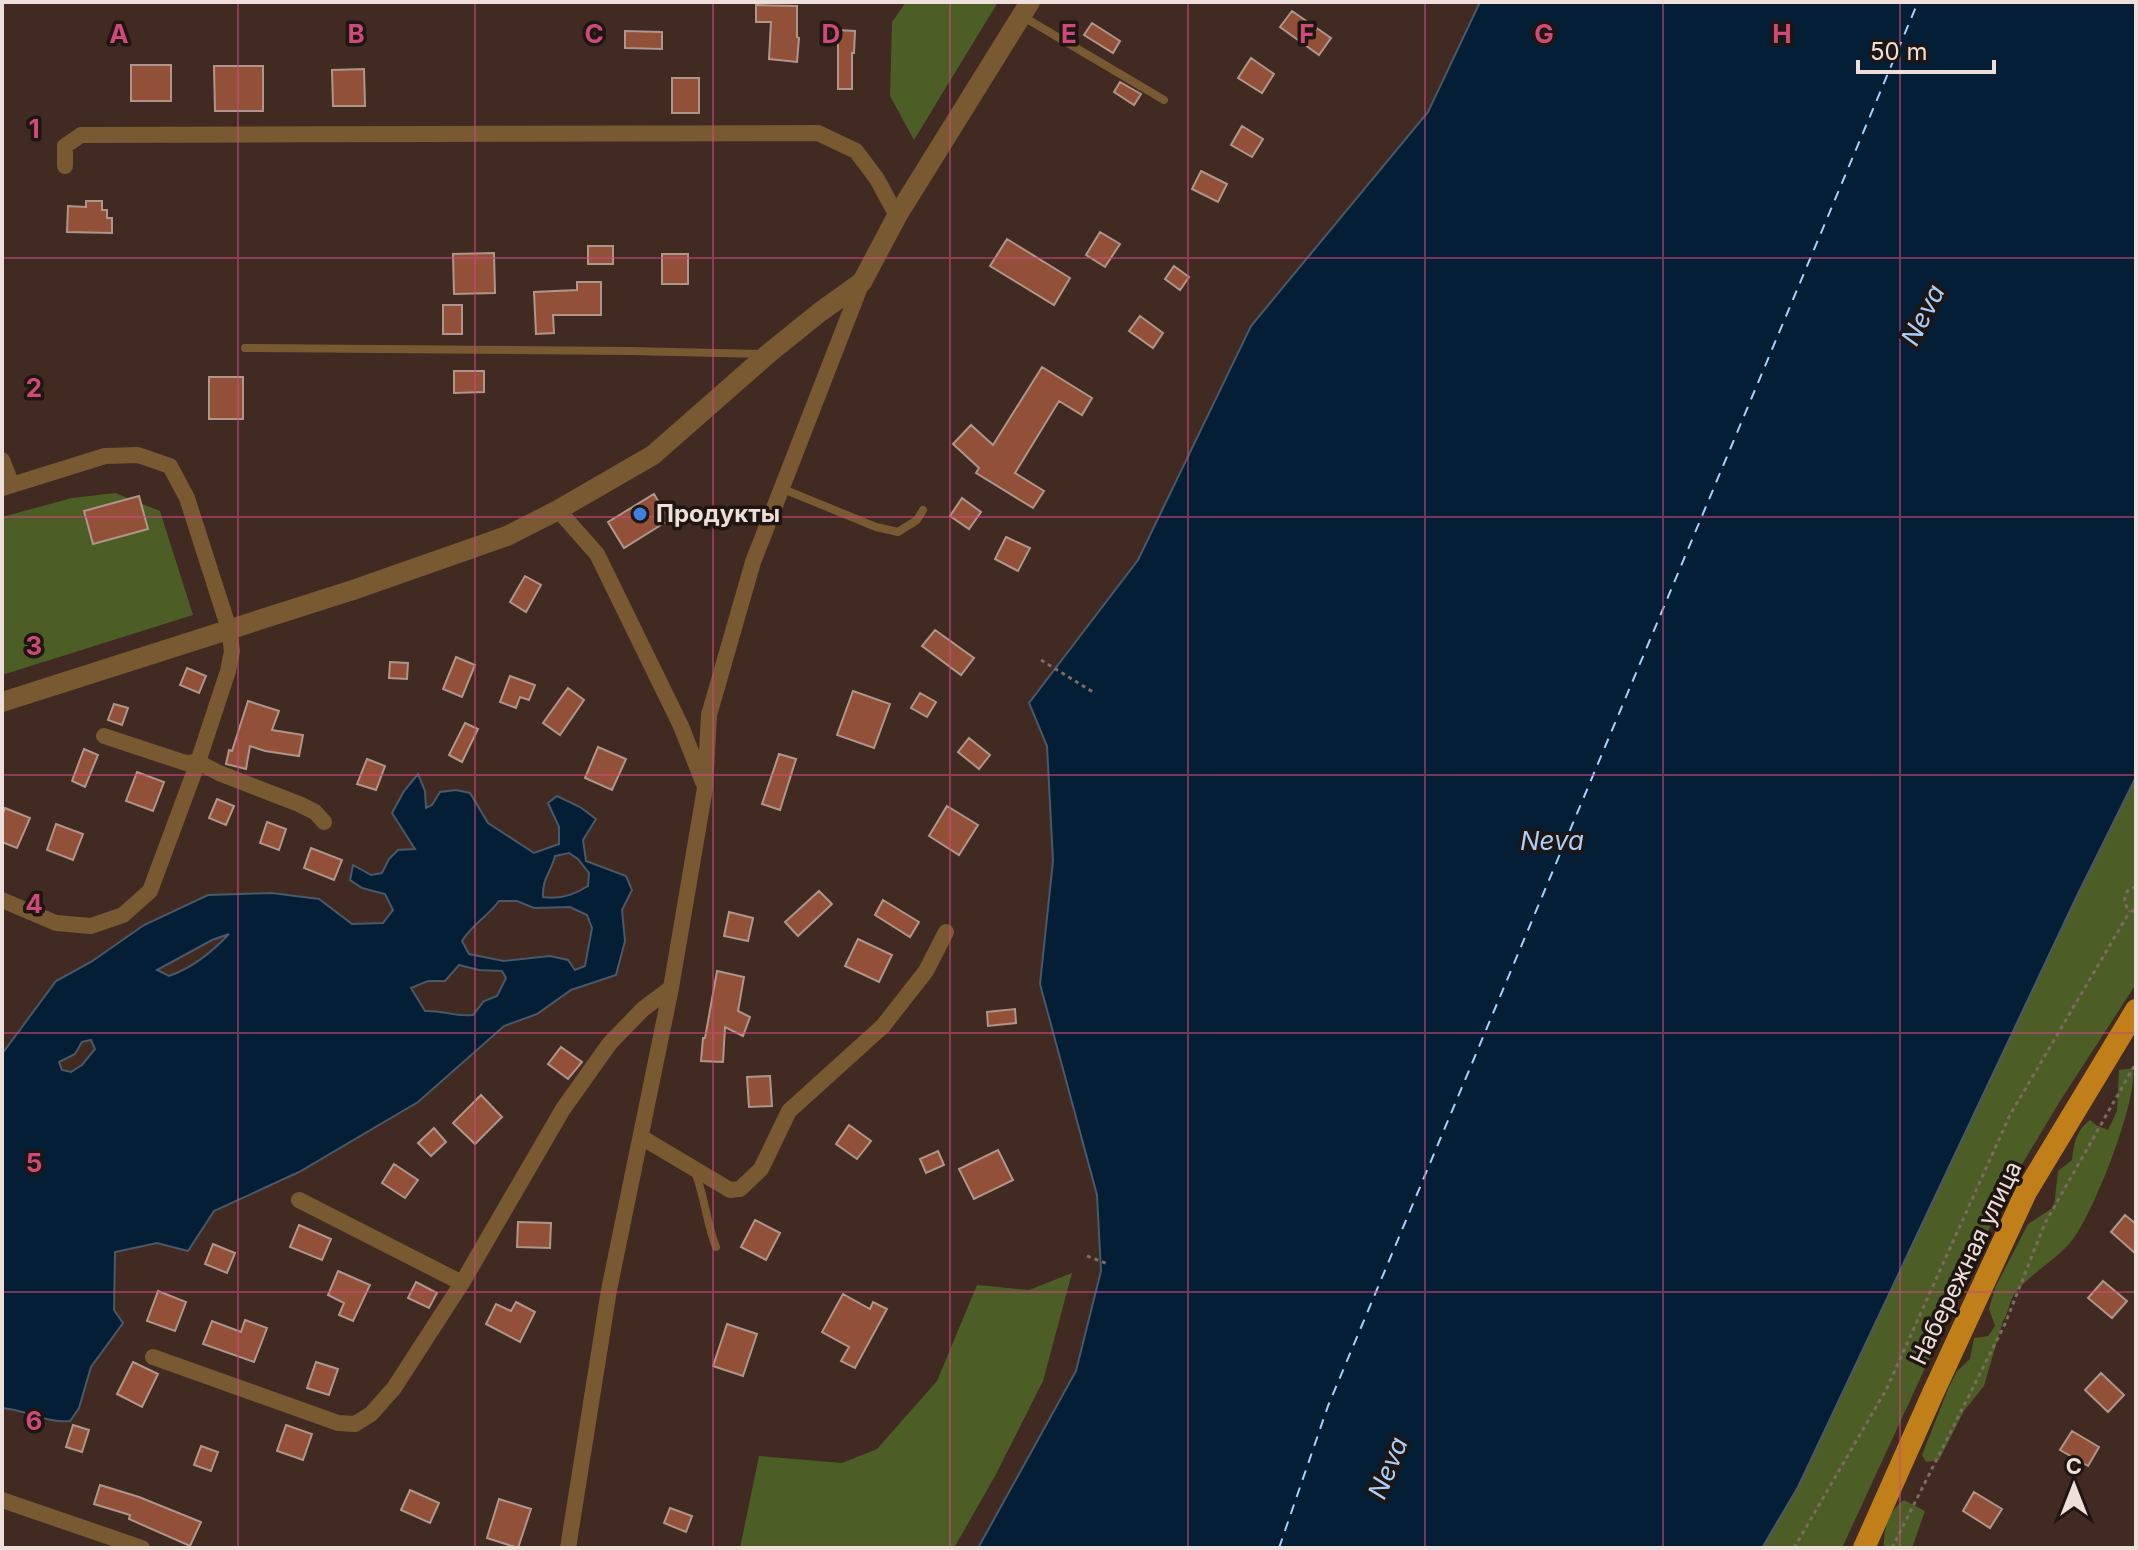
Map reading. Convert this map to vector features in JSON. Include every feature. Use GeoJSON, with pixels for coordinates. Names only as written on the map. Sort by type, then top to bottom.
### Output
{"type":"FeatureCollection","features":[{"type":"Feature","properties":{"kind":"main road","name":"Набережная улица"},"geometry":{"type":"LineString","coordinates":[[1864,1548],[2026,1192],[2136,1010]]}},
{"type":"Feature","properties":{"kind":"street"},"geometry":{"type":"LineString","coordinates":[[568,1548],[609,1290],[671,988],[705,788],[709,715],[753,562],[862,282],[897,216],[1026,9]]}},
{"type":"Feature","properties":{"kind":"street"},"geometry":{"type":"LineString","coordinates":[[65,166],[65,146],[81,135],[818,133],[856,151],[877,179],[897,216]]}},
{"type":"Feature","properties":{"kind":"street"},"geometry":{"type":"LineString","coordinates":[[2,702],[353,590],[507,536],[653,455],[768,354],[862,282]]}},
{"type":"Feature","properties":{"kind":"street"},"geometry":{"type":"LineString","coordinates":[[2,460],[7,486],[105,456],[138,455],[170,466],[187,498],[229,629],[232,651],[198,762],[150,891],[123,915],[91,926],[56,923],[2,900]]}},
{"type":"Feature","properties":{"kind":"street"},"geometry":{"type":"LineString","coordinates":[[558,510],[597,554],[681,726],[705,788]]}},
{"type":"Feature","properties":{"kind":"street"},"geometry":{"type":"LineString","coordinates":[[104,736],[186,763],[198,762],[307,808],[324,822]]}},
{"type":"Feature","properties":{"kind":"street"},"geometry":{"type":"LineString","coordinates":[[641,1137],[730,1190],[740,1189],[761,1169],[789,1111],[883,1026],[926,971],[946,932]]}},
{"type":"Feature","properties":{"kind":"street"},"geometry":{"type":"LineString","coordinates":[[153,1357],[338,1423],[355,1424],[371,1414],[394,1388],[462,1283],[571,1098],[610,1043],[643,1009],[671,988]]}},
{"type":"Feature","properties":{"kind":"street"},"geometry":{"type":"LineString","coordinates":[[299,1200],[462,1283]]}},
{"type":"Feature","properties":{"kind":"street"},"geometry":{"type":"LineString","coordinates":[[2,1500],[142,1548]]}},
{"type":"Feature","properties":{"kind":"lane"},"geometry":{"type":"LineString","coordinates":[[1026,9],[1164,100]]}},
{"type":"Feature","properties":{"kind":"lane"},"geometry":{"type":"LineString","coordinates":[[245,348],[768,354]]}},
{"type":"Feature","properties":{"kind":"lane"},"geometry":{"type":"LineString","coordinates":[[783,489],[876,527],[898,532],[917,520],[923,510]]}},
{"type":"Feature","properties":{"kind":"lane"},"geometry":{"type":"LineString","coordinates":[[693,1168],[702,1190],[708,1227],[716,1247]]}},
{"type":"Feature","properties":{"kind":"path"},"geometry":{"type":"LineString","coordinates":[[1041,660],[1093,692]]}},
{"type":"Feature","properties":{"kind":"path"},"geometry":{"type":"LineString","coordinates":[[2136,887],[2129,889],[2124,896],[2124,905],[2136,912]]}},
{"type":"Feature","properties":{"kind":"path"},"geometry":{"type":"LineString","coordinates":[[1794,1548],[1887,1388],[2010,1115],[2130,911]]}},
{"type":"Feature","properties":{"kind":"path"},"geometry":{"type":"LineString","coordinates":[[1892,1548],[2005,1324],[2045,1223],[2136,1063]]}},
{"type":"Feature","properties":{"kind":"path"},"geometry":{"type":"LineString","coordinates":[[1087,1256],[1108,1264]]}},
{"type":"Feature","properties":{"kind":"green space"},"geometry":{"type":"Polygon","coordinates":[[[906,2],[998,2],[914,140],[890,96],[892,22],[906,2]]]}},
{"type":"Feature","properties":{"kind":"green space"},"geometry":{"type":"Polygon","coordinates":[[[115,493],[160,511],[193,615],[2,675],[2,517],[72,498],[115,493]]]}},
{"type":"Feature","properties":{"kind":"green space"},"geometry":{"type":"Polygon","coordinates":[[[2136,777],[2136,984],[2009,1186],[1842,1548],[1762,1548],[1798,1487],[2136,777]]]}},
{"type":"Feature","properties":{"kind":"green space"},"geometry":{"type":"Polygon","coordinates":[[[2133,1068],[2133,1084],[2121,1130],[2080,1229],[2070,1243],[2011,1299],[1984,1386],[1964,1411],[1939,1460],[1926,1462],[1922,1455],[1957,1371],[1970,1359],[1974,1338],[1988,1336],[1995,1326],[1989,1309],[1995,1288],[2028,1224],[2054,1207],[2058,1171],[2072,1160],[2082,1128],[2090,1120],[2108,1130],[2117,1111],[2119,1070],[2133,1068]]]}},
{"type":"Feature","properties":{"kind":"green space"},"geometry":{"type":"Polygon","coordinates":[[[1072,1273],[1043,1381],[954,1548],[740,1548],[759,1456],[842,1463],[877,1449],[937,1381],[977,1285],[1029,1290],[1072,1273]]]}},
{"type":"Feature","properties":{"kind":"green space"},"geometry":{"type":"Polygon","coordinates":[[[1904,1500],[1925,1511],[1912,1548],[1884,1548],[1888,1521],[1904,1500]]]}},
{"type":"Feature","properties":{"kind":"water","name":"Neva"},"geometry":{"type":"Polygon","coordinates":[[[1480,2],[2136,2],[2136,777],[1798,1487],[1762,1548],[978,1548],[1076,1371],[1101,1271],[1097,1195],[1040,984],[1053,861],[1047,746],[1029,703],[1138,560],[1251,326],[1428,112],[1480,2]]]}},
{"type":"Feature","properties":{"kind":"water"},"geometry":{"type":"Polygon","coordinates":[[[418,774],[425,791],[426,808],[432,805],[440,792],[456,790],[470,793],[488,823],[534,853],[559,844],[559,827],[548,803],[557,796],[596,819],[583,840],[586,861],[626,876],[632,890],[622,910],[625,941],[616,975],[571,990],[537,1014],[504,1026],[418,1102],[299,1172],[214,1211],[188,1251],[157,1243],[115,1252],[114,1310],[123,1323],[91,1367],[79,1408],[70,1421],[2,1408],[2,1054],[56,981],[91,962],[144,925],[208,895],[272,893],[319,899],[352,924],[383,923],[393,910],[385,894],[362,888],[350,880],[353,865],[371,875],[382,873],[398,850],[415,849],[392,813],[418,774]],[[569,853],[555,856],[544,885],[543,897],[567,896],[588,886],[589,873],[578,859],[569,853]],[[499,901],[462,941],[469,954],[504,961],[550,956],[568,960],[575,970],[585,966],[592,928],[587,915],[570,907],[534,908],[517,901],[499,901]],[[229,934],[157,970],[169,976],[186,968],[209,953],[229,934]],[[459,965],[445,981],[428,981],[411,988],[425,1011],[473,1015],[484,1001],[497,996],[506,978],[502,971],[459,965]],[[91,1040],[82,1042],[75,1054],[59,1062],[62,1070],[71,1072],[82,1065],[95,1049],[91,1040]]]}},
{"type":"Feature","properties":{"kind":"building"},"geometry":{"type":"Polygon","coordinates":[[[756,5],[797,6],[797,62],[769,59],[771,22],[756,22],[756,5]]]}},
{"type":"Feature","properties":{"kind":"building"},"geometry":{"type":"Polygon","coordinates":[[[1292,11],[1331,38],[1319,55],[1280,27],[1292,11]]]}},
{"type":"Feature","properties":{"kind":"building"},"geometry":{"type":"Polygon","coordinates":[[[1092,23],[1120,41],[1113,53],[1084,35],[1092,23]]]}},
{"type":"Feature","properties":{"kind":"building"},"geometry":{"type":"Polygon","coordinates":[[[838,30],[855,31],[852,89],[838,89],[838,30]]]}},
{"type":"Feature","properties":{"kind":"building"},"geometry":{"type":"Polygon","coordinates":[[[625,31],[662,32],[662,49],[625,48],[625,31]]]}},
{"type":"Feature","properties":{"kind":"building"},"geometry":{"type":"Polygon","coordinates":[[[1251,58],[1274,74],[1262,93],[1238,78],[1251,58]]]}},
{"type":"Feature","properties":{"kind":"building"},"geometry":{"type":"Polygon","coordinates":[[[131,65],[171,65],[171,101],[131,101],[131,65]]]}},
{"type":"Feature","properties":{"kind":"building"},"geometry":{"type":"Polygon","coordinates":[[[214,66],[263,66],[263,111],[215,111],[214,66]]]}},
{"type":"Feature","properties":{"kind":"building"},"geometry":{"type":"Polygon","coordinates":[[[364,69],[365,106],[333,106],[332,70],[364,69]]]}},
{"type":"Feature","properties":{"kind":"building"},"geometry":{"type":"Polygon","coordinates":[[[672,78],[699,78],[699,113],[672,113],[672,78]]]}},
{"type":"Feature","properties":{"kind":"building"},"geometry":{"type":"Polygon","coordinates":[[[1120,82],[1141,94],[1134,105],[1114,92],[1120,82]]]}},
{"type":"Feature","properties":{"kind":"building"},"geometry":{"type":"Polygon","coordinates":[[[1242,126],[1263,139],[1252,157],[1231,145],[1242,126]]]}},
{"type":"Feature","properties":{"kind":"building"},"geometry":{"type":"Polygon","coordinates":[[[1201,171],[1227,184],[1218,202],[1192,189],[1201,171]]]}},
{"type":"Feature","properties":{"kind":"building"},"geometry":{"type":"Polygon","coordinates":[[[86,201],[102,201],[102,210],[107,210],[107,218],[112,218],[112,233],[67,232],[68,206],[86,207],[86,201]]]}},
{"type":"Feature","properties":{"kind":"building"},"geometry":{"type":"Polygon","coordinates":[[[1100,232],[1120,244],[1105,267],[1086,255],[1100,232]]]}},
{"type":"Feature","properties":{"kind":"building"},"geometry":{"type":"Polygon","coordinates":[[[1007,239],[1070,278],[1054,305],[990,266],[1007,239]]]}},
{"type":"Feature","properties":{"kind":"building"},"geometry":{"type":"Polygon","coordinates":[[[588,246],[613,246],[613,264],[588,264],[588,246]]]}},
{"type":"Feature","properties":{"kind":"building"},"geometry":{"type":"Polygon","coordinates":[[[494,253],[495,293],[454,294],[453,254],[494,253]]]}},
{"type":"Feature","properties":{"kind":"building"},"geometry":{"type":"Polygon","coordinates":[[[662,254],[688,254],[688,284],[662,284],[662,254]]]}},
{"type":"Feature","properties":{"kind":"building"},"geometry":{"type":"Polygon","coordinates":[[[1174,266],[1189,277],[1180,290],[1165,279],[1174,266]]]}},
{"type":"Feature","properties":{"kind":"building"},"geometry":{"type":"Polygon","coordinates":[[[577,282],[601,282],[601,315],[553,315],[554,333],[536,334],[534,292],[577,290],[577,282]]]}},
{"type":"Feature","properties":{"kind":"building"},"geometry":{"type":"Polygon","coordinates":[[[443,305],[462,305],[462,334],[443,334],[443,305]]]}},
{"type":"Feature","properties":{"kind":"building"},"geometry":{"type":"Polygon","coordinates":[[[1140,316],[1163,333],[1153,348],[1129,331],[1140,316]]]}},
{"type":"Feature","properties":{"kind":"building"},"geometry":{"type":"Polygon","coordinates":[[[1042,367],[1092,398],[1082,415],[1059,401],[1015,473],[1044,491],[1033,508],[976,473],[979,468],[953,444],[971,425],[993,445],[1042,367]]]}},
{"type":"Feature","properties":{"kind":"building"},"geometry":{"type":"Polygon","coordinates":[[[454,371],[484,371],[484,392],[454,393],[454,371]]]}},
{"type":"Feature","properties":{"kind":"building"},"geometry":{"type":"Polygon","coordinates":[[[209,377],[243,377],[243,419],[209,419],[209,377]]]}},
{"type":"Feature","properties":{"kind":"building"},"geometry":{"type":"Polygon","coordinates":[[[654,494],[669,520],[624,548],[608,522],[654,494]]]}},
{"type":"Feature","properties":{"kind":"building"},"geometry":{"type":"Polygon","coordinates":[[[139,496],[148,529],[93,544],[84,511],[139,496]]]}},
{"type":"Feature","properties":{"kind":"building"},"geometry":{"type":"Polygon","coordinates":[[[962,498],[981,512],[969,529],[950,516],[962,498]]]}},
{"type":"Feature","properties":{"kind":"building"},"geometry":{"type":"Polygon","coordinates":[[[1006,537],[1030,548],[1018,571],[995,559],[1006,537]]]}},
{"type":"Feature","properties":{"kind":"building"},"geometry":{"type":"Polygon","coordinates":[[[525,576],[541,585],[526,612],[510,602],[525,576]]]}},
{"type":"Feature","properties":{"kind":"building"},"geometry":{"type":"Polygon","coordinates":[[[935,630],[974,658],[961,675],[922,646],[935,630]]]}},
{"type":"Feature","properties":{"kind":"building"},"geometry":{"type":"Polygon","coordinates":[[[456,657],[475,665],[462,697],[443,689],[456,657]]]}},
{"type":"Feature","properties":{"kind":"building"},"geometry":{"type":"Polygon","coordinates":[[[390,662],[408,663],[407,679],[389,678],[390,662]]]}},
{"type":"Feature","properties":{"kind":"building"},"geometry":{"type":"Polygon","coordinates":[[[187,668],[206,676],[199,693],[180,685],[187,668]]]}},
{"type":"Feature","properties":{"kind":"building"},"geometry":{"type":"Polygon","coordinates":[[[510,676],[535,685],[529,700],[520,697],[516,708],[500,702],[510,676]]]}},
{"type":"Feature","properties":{"kind":"building"},"geometry":{"type":"Polygon","coordinates":[[[568,688],[584,700],[560,735],[543,723],[568,688]]]}},
{"type":"Feature","properties":{"kind":"building"},"geometry":{"type":"Polygon","coordinates":[[[853,691],[890,704],[874,748],[837,735],[853,691]]]}},
{"type":"Feature","properties":{"kind":"building"},"geometry":{"type":"Polygon","coordinates":[[[920,693],[936,702],[927,717],[911,708],[920,693]]]}},
{"type":"Feature","properties":{"kind":"building"},"geometry":{"type":"Polygon","coordinates":[[[248,701],[279,711],[272,730],[303,735],[299,756],[250,746],[246,769],[226,764],[248,701]]]}},
{"type":"Feature","properties":{"kind":"building"},"geometry":{"type":"Polygon","coordinates":[[[114,704],[128,708],[122,725],[108,720],[114,704]]]}},
{"type":"Feature","properties":{"kind":"building"},"geometry":{"type":"Polygon","coordinates":[[[465,723],[478,729],[462,762],[449,755],[465,723]]]}},
{"type":"Feature","properties":{"kind":"building"},"geometry":{"type":"Polygon","coordinates":[[[969,738],[990,755],[979,769],[958,752],[969,738]]]}},
{"type":"Feature","properties":{"kind":"building"},"geometry":{"type":"Polygon","coordinates":[[[598,747],[626,759],[612,790],[585,778],[598,747]]]}},
{"type":"Feature","properties":{"kind":"building"},"geometry":{"type":"Polygon","coordinates":[[[84,749],[98,755],[85,787],[72,781],[84,749]]]}},
{"type":"Feature","properties":{"kind":"building"},"geometry":{"type":"Polygon","coordinates":[[[779,754],[796,759],[780,810],[762,804],[779,754]]]}},
{"type":"Feature","properties":{"kind":"building"},"geometry":{"type":"Polygon","coordinates":[[[367,759],[385,766],[376,790],[357,784],[367,759]]]}},
{"type":"Feature","properties":{"kind":"building"},"geometry":{"type":"Polygon","coordinates":[[[137,772],[164,782],[153,811],[126,801],[137,772]]]}},
{"type":"Feature","properties":{"kind":"building"},"geometry":{"type":"Polygon","coordinates":[[[217,799],[234,806],[226,825],[209,818],[217,799]]]}},
{"type":"Feature","properties":{"kind":"building"},"geometry":{"type":"Polygon","coordinates":[[[947,806],[978,825],[959,855],[929,836],[947,806]]]}},
{"type":"Feature","properties":{"kind":"building"},"geometry":{"type":"Polygon","coordinates":[[[5,808],[30,818],[17,848],[2,842],[5,808]]]}},
{"type":"Feature","properties":{"kind":"building"},"geometry":{"type":"Polygon","coordinates":[[[267,822],[286,829],[279,850],[260,843],[267,822]]]}},
{"type":"Feature","properties":{"kind":"building"},"geometry":{"type":"Polygon","coordinates":[[[56,824],[83,834],[73,860],[47,850],[56,824]]]}},
{"type":"Feature","properties":{"kind":"building"},"geometry":{"type":"Polygon","coordinates":[[[311,848],[342,860],[334,880],[304,868],[311,848]]]}},
{"type":"Feature","properties":{"kind":"building"},"geometry":{"type":"Polygon","coordinates":[[[819,891],[832,904],[798,936],[785,922],[819,891]]]}},
{"type":"Feature","properties":{"kind":"building"},"geometry":{"type":"Polygon","coordinates":[[[883,900],[919,922],[910,937],[875,915],[883,900]]]}},
{"type":"Feature","properties":{"kind":"building"},"geometry":{"type":"Polygon","coordinates":[[[729,912],[753,918],[748,941],[724,936],[729,912]]]}},
{"type":"Feature","properties":{"kind":"building"},"geometry":{"type":"Polygon","coordinates":[[[858,939],[892,955],[879,982],[845,966],[858,939]]]}},
{"type":"Feature","properties":{"kind":"building"},"geometry":{"type":"Polygon","coordinates":[[[717,971],[744,977],[738,1011],[750,1017],[743,1036],[725,1027],[723,1062],[701,1061],[703,1038],[717,971]]]}},
{"type":"Feature","properties":{"kind":"building"},"geometry":{"type":"Polygon","coordinates":[[[1015,1009],[1016,1023],[988,1026],[987,1012],[1015,1009]]]}},
{"type":"Feature","properties":{"kind":"building"},"geometry":{"type":"Polygon","coordinates":[[[561,1047],[582,1062],[568,1079],[548,1064],[561,1047]]]}},
{"type":"Feature","properties":{"kind":"building"},"geometry":{"type":"Polygon","coordinates":[[[770,1076],[772,1106],[749,1107],[747,1077],[770,1076]]]}},
{"type":"Feature","properties":{"kind":"building"},"geometry":{"type":"Polygon","coordinates":[[[481,1095],[502,1117],[475,1144],[453,1123],[481,1095]]]}},
{"type":"Feature","properties":{"kind":"building"},"geometry":{"type":"Polygon","coordinates":[[[849,1125],[871,1141],[857,1159],[836,1144],[849,1125]]]}},
{"type":"Feature","properties":{"kind":"building"},"geometry":{"type":"Polygon","coordinates":[[[434,1128],[446,1142],[431,1156],[418,1143],[434,1128]]]}},
{"type":"Feature","properties":{"kind":"building"},"geometry":{"type":"Polygon","coordinates":[[[998,1150],[1013,1180],[974,1199],[959,1169],[998,1150]]]}},
{"type":"Feature","properties":{"kind":"building"},"geometry":{"type":"Polygon","coordinates":[[[938,1151],[944,1165],[926,1173],[920,1159],[938,1151]]]}},
{"type":"Feature","properties":{"kind":"building"},"geometry":{"type":"Polygon","coordinates":[[[394,1164],[418,1180],[405,1198],[382,1183],[394,1164]]]}},
{"type":"Feature","properties":{"kind":"building"},"geometry":{"type":"Polygon","coordinates":[[[2125,1215],[2136,1224],[2136,1254],[2111,1232],[2125,1215]]]}},
{"type":"Feature","properties":{"kind":"building"},"geometry":{"type":"Polygon","coordinates":[[[755,1220],[780,1233],[766,1260],[741,1247],[755,1220]]]}},
{"type":"Feature","properties":{"kind":"building"},"geometry":{"type":"Polygon","coordinates":[[[518,1222],[551,1223],[550,1248],[517,1247],[518,1222]]]}},
{"type":"Feature","properties":{"kind":"building"},"geometry":{"type":"Polygon","coordinates":[[[299,1225],[331,1239],[322,1260],[290,1247],[299,1225]]]}},
{"type":"Feature","properties":{"kind":"building"},"geometry":{"type":"Polygon","coordinates":[[[213,1244],[235,1253],[227,1273],[205,1264],[213,1244]]]}},
{"type":"Feature","properties":{"kind":"building"},"geometry":{"type":"Polygon","coordinates":[[[338,1271],[370,1285],[353,1321],[339,1315],[344,1303],[328,1295],[338,1271]]]}},
{"type":"Feature","properties":{"kind":"building"},"geometry":{"type":"Polygon","coordinates":[[[2103,1281],[2127,1301],[2112,1318],[2088,1298],[2103,1281]]]}},
{"type":"Feature","properties":{"kind":"building"},"geometry":{"type":"Polygon","coordinates":[[[416,1282],[437,1293],[429,1308],[408,1298],[416,1282]]]}},
{"type":"Feature","properties":{"kind":"building"},"geometry":{"type":"Polygon","coordinates":[[[158,1291],[186,1302],[175,1331],[147,1321],[158,1291]]]}},
{"type":"Feature","properties":{"kind":"building"},"geometry":{"type":"Polygon","coordinates":[[[843,1294],[870,1309],[873,1302],[887,1309],[855,1368],[841,1361],[849,1347],[822,1332],[843,1294]]]}},
{"type":"Feature","properties":{"kind":"building"},"geometry":{"type":"Polygon","coordinates":[[[516,1302],[535,1312],[520,1342],[486,1324],[496,1304],[511,1311],[516,1302]]]}},
{"type":"Feature","properties":{"kind":"building"},"geometry":{"type":"Polygon","coordinates":[[[245,1320],[267,1328],[254,1362],[203,1344],[212,1321],[241,1332],[245,1320]]]}},
{"type":"Feature","properties":{"kind":"building"},"geometry":{"type":"Polygon","coordinates":[[[727,1324],[757,1334],[743,1376],[713,1366],[727,1324]]]}},
{"type":"Feature","properties":{"kind":"building"},"geometry":{"type":"Polygon","coordinates":[[[133,1362],[158,1374],[142,1407],[117,1394],[133,1362]]]}},
{"type":"Feature","properties":{"kind":"building"},"geometry":{"type":"Polygon","coordinates":[[[316,1362],[338,1369],[329,1395],[307,1388],[316,1362]]]}},
{"type":"Feature","properties":{"kind":"building"},"geometry":{"type":"Polygon","coordinates":[[[2101,1373],[2124,1395],[2108,1412],[2085,1390],[2101,1373]]]}},
{"type":"Feature","properties":{"kind":"building"},"geometry":{"type":"Polygon","coordinates":[[[73,1425],[89,1430],[82,1452],[66,1447],[73,1425]]]}},
{"type":"Feature","properties":{"kind":"building"},"geometry":{"type":"Polygon","coordinates":[[[286,1425],[312,1434],[303,1460],[277,1451],[286,1425]]]}},
{"type":"Feature","properties":{"kind":"building"},"geometry":{"type":"Polygon","coordinates":[[[2072,1431],[2099,1447],[2088,1466],[2060,1450],[2072,1431]]]}},
{"type":"Feature","properties":{"kind":"building"},"geometry":{"type":"Polygon","coordinates":[[[201,1446],[218,1452],[211,1471],[194,1465],[201,1446]]]}},
{"type":"Feature","properties":{"kind":"building"},"geometry":{"type":"Polygon","coordinates":[[[100,1485],[201,1522],[190,1546],[129,1519],[130,1515],[94,1504],[100,1485]]]}},
{"type":"Feature","properties":{"kind":"building"},"geometry":{"type":"Polygon","coordinates":[[[410,1490],[439,1503],[430,1523],[401,1510],[410,1490]]]}},
{"type":"Feature","properties":{"kind":"building"},"geometry":{"type":"Polygon","coordinates":[[[1974,1492],[2002,1509],[1990,1528],[1963,1511],[1974,1492]]]}},
{"type":"Feature","properties":{"kind":"building"},"geometry":{"type":"Polygon","coordinates":[[[499,1499],[531,1509],[518,1548],[487,1538],[499,1499]]]}},
{"type":"Feature","properties":{"kind":"building"},"geometry":{"type":"Polygon","coordinates":[[[670,1508],[692,1516],[686,1532],[664,1523],[670,1508]]]}},
{"type":"Feature","properties":{"kind":"ferry route"},"geometry":{"type":"LineString","coordinates":[[1279,1548],[1328,1406],[1918,2]]}},
{"type":"Feature","properties":{"kind":"place","name":"Продукты"},"geometry":{"type":"Point","coordinates":[640,514]}}]}
